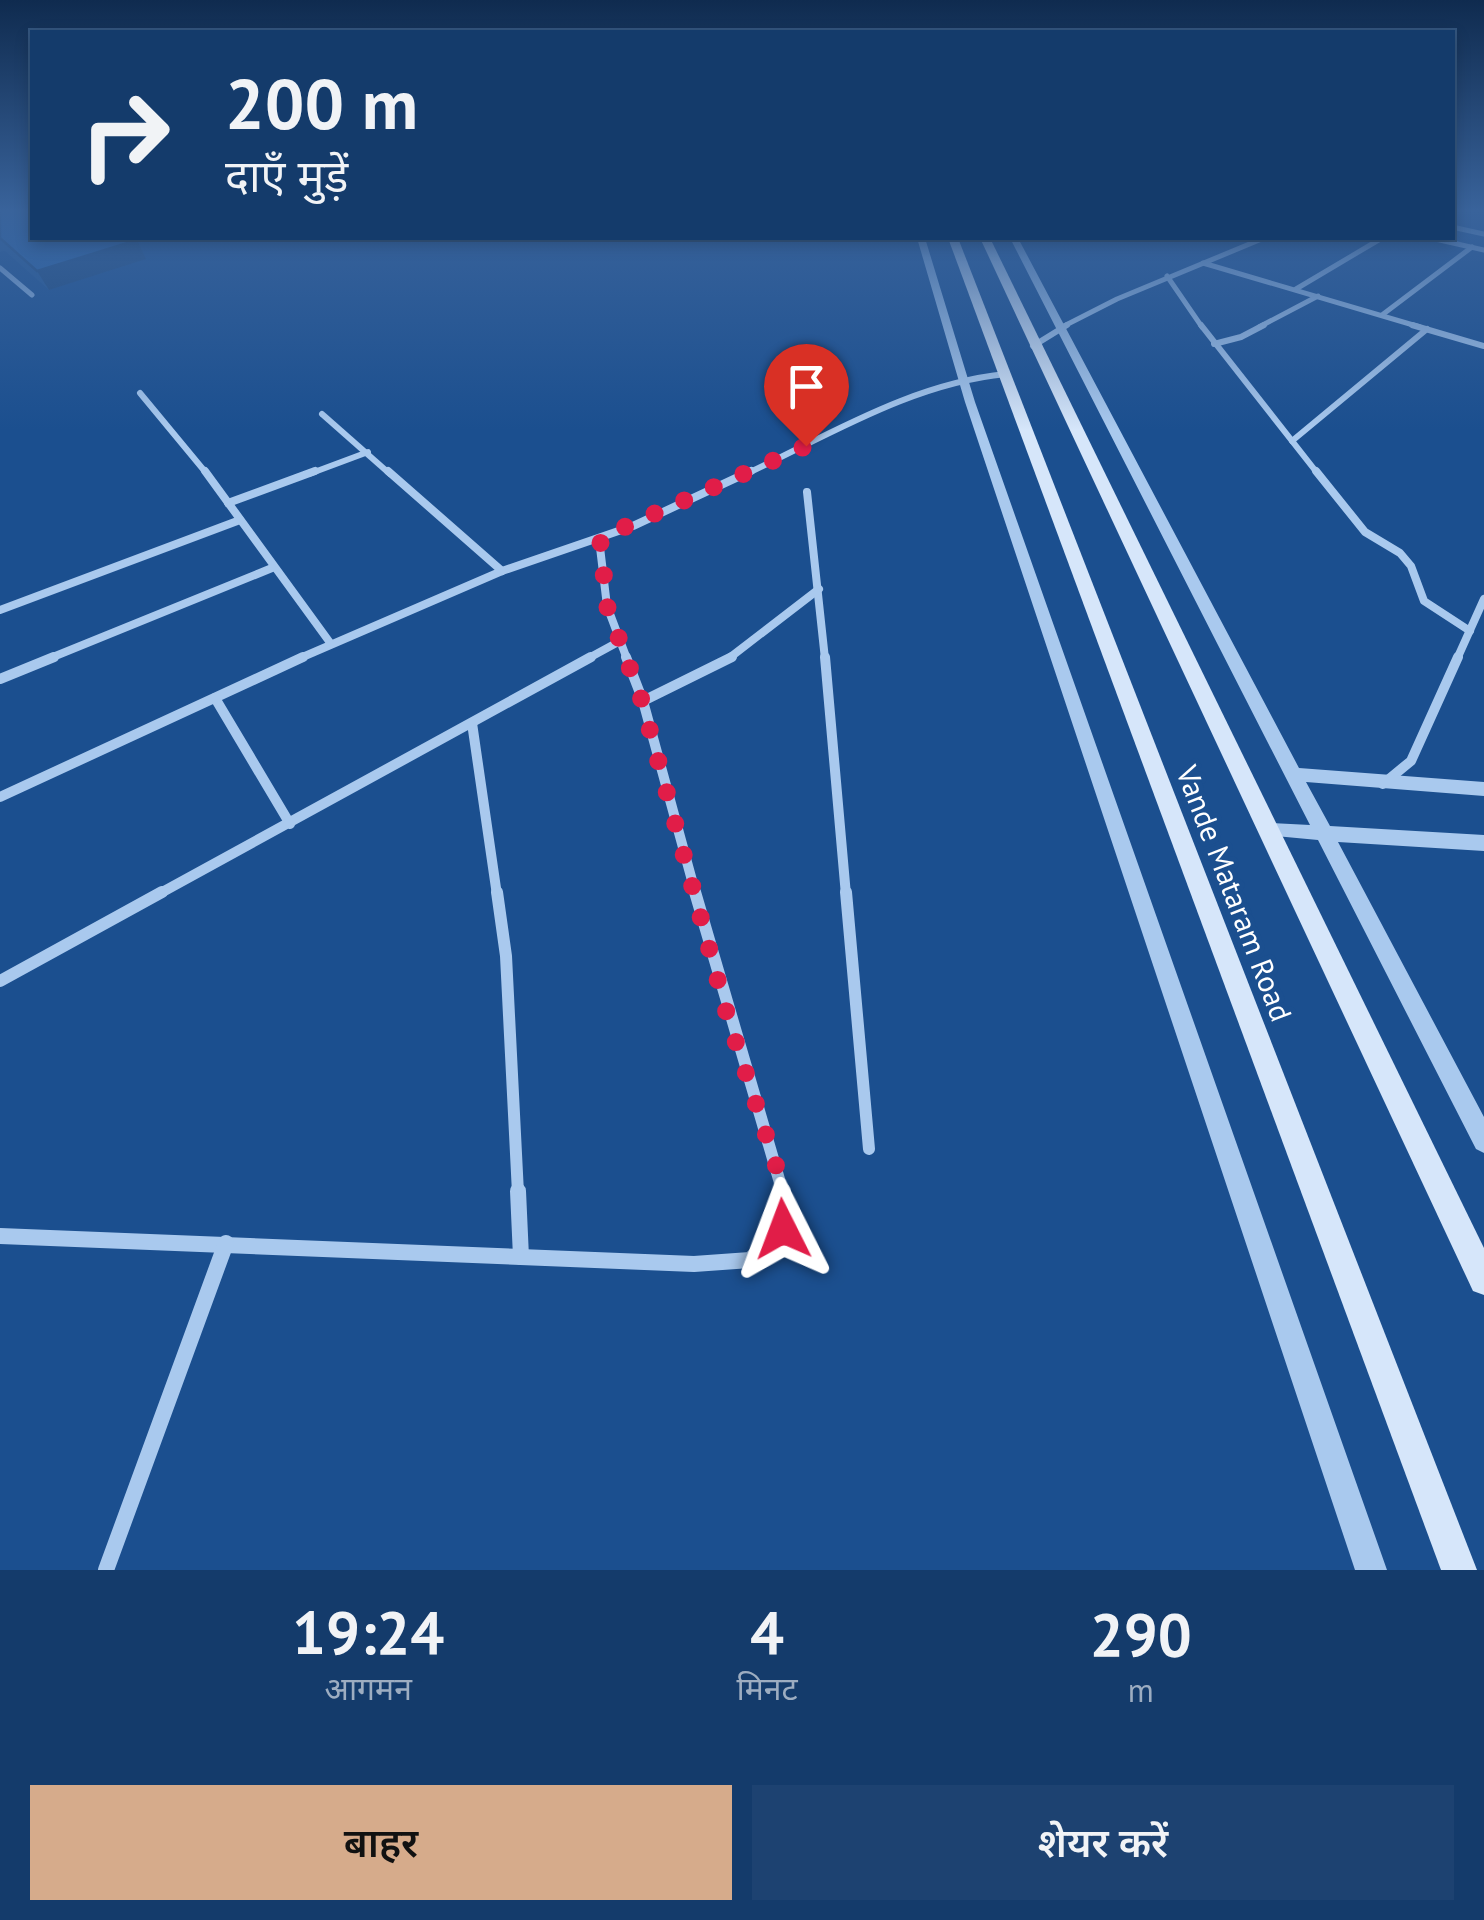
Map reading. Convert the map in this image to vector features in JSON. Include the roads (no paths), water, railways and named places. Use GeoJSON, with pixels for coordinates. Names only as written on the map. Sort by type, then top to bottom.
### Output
{"type":"FeatureCollection","features":[{"type":"Feature","properties":{"kind":"main road","name":"Vande Mataram Road"},"geometry":{"type":"LineString","coordinates":[[971,283],[1459,1570]]}},
{"type":"Feature","properties":{"kind":"main road","name":"Vande Mataram Road"},"geometry":{"type":"LineString","coordinates":[[1006,283],[1484,1280]]}},
{"type":"Feature","properties":{"kind":"street"},"geometry":{"type":"LineString","coordinates":[[18,283],[32,295]]}},
{"type":"Feature","properties":{"kind":"street"},"geometry":{"type":"LineString","coordinates":[[935,283],[1372,1570]]}},
{"type":"Feature","properties":{"kind":"street"},"geometry":{"type":"LineString","coordinates":[[1039,283],[1484,1141]]}},
{"type":"Feature","properties":{"kind":"street"},"geometry":{"type":"LineString","coordinates":[[1034,346],[1062,325],[1151,283]]}},
{"type":"Feature","properties":{"kind":"street"},"geometry":{"type":"LineString","coordinates":[[1172,283],[1214,344],[1365,532],[1400,553],[1411,566],[1424,601],[1470,631]]}},
{"type":"Feature","properties":{"kind":"street"},"geometry":{"type":"LineString","coordinates":[[1273,283],[1482,343]]}},
{"type":"Feature","properties":{"kind":"street"},"geometry":{"type":"LineString","coordinates":[[1296,290],[1307,283]]}},
{"type":"Feature","properties":{"kind":"street"},"geometry":{"type":"LineString","coordinates":[[1382,315],[1424,283]]}},
{"type":"Feature","properties":{"kind":"street"},"geometry":{"type":"LineString","coordinates":[[1214,344],[1241,338],[1318,296]]}},
{"type":"Feature","properties":{"kind":"street"},"geometry":{"type":"LineString","coordinates":[[1292,441],[1427,328]]}},
{"type":"Feature","properties":{"kind":"street"},"geometry":{"type":"LineString","coordinates":[[0,797],[331,644],[502,572],[600,538],[918,393],[965,378],[1006,374]]}},
{"type":"Feature","properties":{"kind":"street"},"geometry":{"type":"LineString","coordinates":[[140,394],[188,444],[272,568],[331,644]]}},
{"type":"Feature","properties":{"kind":"street"},"geometry":{"type":"LineString","coordinates":[[322,414],[502,572]]}},
{"type":"Feature","properties":{"kind":"street"},"geometry":{"type":"LineString","coordinates":[[228,503],[368,452]]}},
{"type":"Feature","properties":{"kind":"street"},"geometry":{"type":"LineString","coordinates":[[807,492],[869,1149]]}},
{"type":"Feature","properties":{"kind":"street"},"geometry":{"type":"LineString","coordinates":[[0,610],[240,520]]}},
{"type":"Feature","properties":{"kind":"street"},"geometry":{"type":"LineString","coordinates":[[0,1236],[694,1264],[750,1260],[783,1229],[783,1187],[728,1018],[642,701],[607,606],[600,538]]}},
{"type":"Feature","properties":{"kind":"street"},"geometry":{"type":"LineString","coordinates":[[0,679],[272,568]]}},
{"type":"Feature","properties":{"kind":"street"},"geometry":{"type":"LineString","coordinates":[[642,701],[729,659],[819,589]]}},
{"type":"Feature","properties":{"kind":"street"},"geometry":{"type":"LineString","coordinates":[[1382,784],[1411,761],[1484,599]]}},
{"type":"Feature","properties":{"kind":"street"},"geometry":{"type":"LineString","coordinates":[[0,981],[620,641]]}},
{"type":"Feature","properties":{"kind":"street"},"geometry":{"type":"LineString","coordinates":[[215,698],[290,824]]}},
{"type":"Feature","properties":{"kind":"street"},"geometry":{"type":"LineString","coordinates":[[472,723],[506,956],[520,1256]]}},
{"type":"Feature","properties":{"kind":"street"},"geometry":{"type":"LineString","coordinates":[[1296,774],[1382,784],[1484,789]]}},
{"type":"Feature","properties":{"kind":"street"},"geometry":{"type":"LineString","coordinates":[[1271,830],[1484,843]]}},
{"type":"Feature","properties":{"kind":"street"},"geometry":{"type":"LineString","coordinates":[[106,1570],[226,1243]]}}]}
